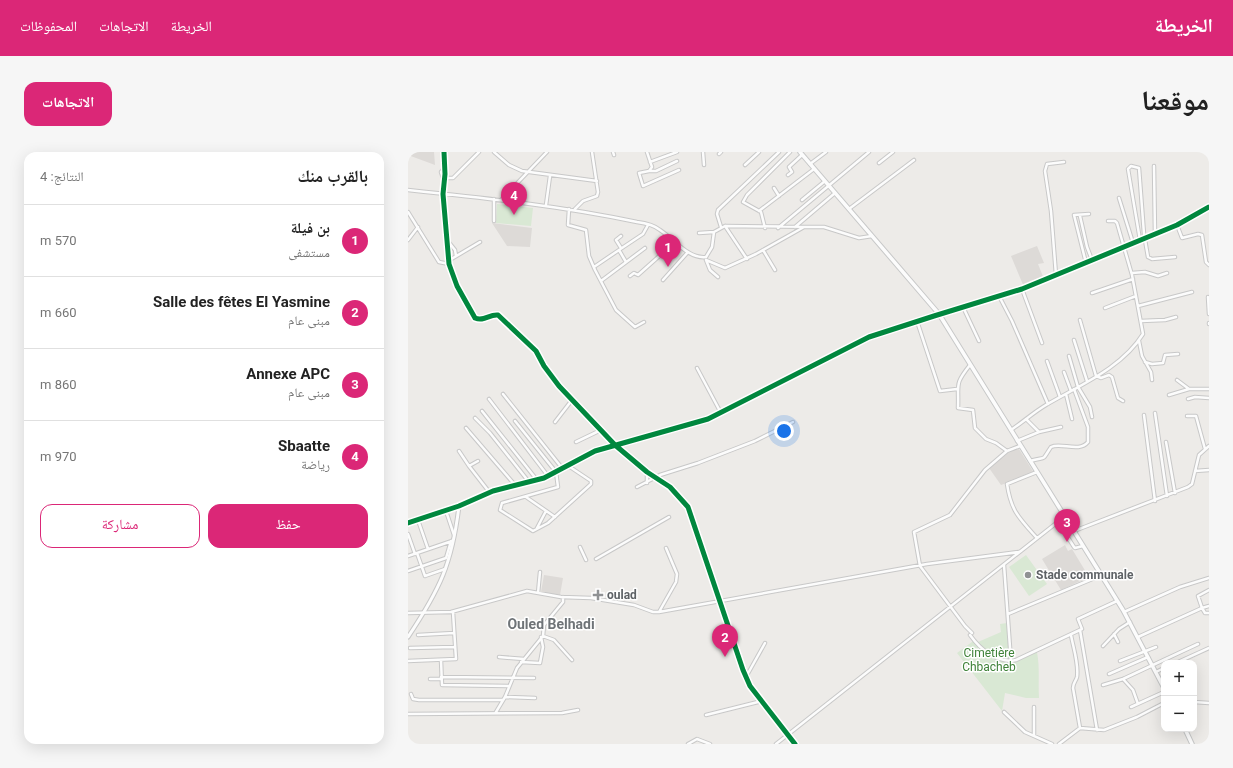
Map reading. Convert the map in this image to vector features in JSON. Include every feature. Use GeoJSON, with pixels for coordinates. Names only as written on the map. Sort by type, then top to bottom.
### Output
{"type":"FeatureCollection","features":[{"type":"Feature","properties":{"kind":"main road"},"geometry":{"type":"LineString","coordinates":[[802,153],[814,169],[939,314],[1064,517],[1102,574],[1130,622],[1161,682]]}},
{"type":"Feature","properties":{"kind":"main road"},"geometry":{"type":"LineString","coordinates":[[1186,732],[1192,744]]}},
{"type":"Feature","properties":{"kind":"street"},"geometry":{"type":"LineString","coordinates":[[444,152],[445,167],[443,194],[448,263],[457,286],[476,318],[484,319],[490,316],[498,315],[536,351],[552,377],[615,445],[647,472],[670,487],[688,507],[746,678],[795,744]]}},
{"type":"Feature","properties":{"kind":"street"},"geometry":{"type":"LineString","coordinates":[[444,179],[453,178],[479,152]]}},
{"type":"Feature","properties":{"kind":"street"},"geometry":{"type":"LineString","coordinates":[[494,152],[509,165],[526,172],[597,181]]}},
{"type":"Feature","properties":{"kind":"street"},"geometry":{"type":"LineString","coordinates":[[500,200],[547,152]]}},
{"type":"Feature","properties":{"kind":"street"},"geometry":{"type":"LineString","coordinates":[[574,209],[583,201],[597,196],[597,181],[592,152]]}},
{"type":"Feature","properties":{"kind":"street"},"geometry":{"type":"LineString","coordinates":[[647,152],[652,167],[649,171]]}},
{"type":"Feature","properties":{"kind":"street"},"geometry":{"type":"LineString","coordinates":[[650,162],[677,152]]}},
{"type":"Feature","properties":{"kind":"street"},"geometry":{"type":"LineString","coordinates":[[703,152],[704,165]]}},
{"type":"Feature","properties":{"kind":"street"},"geometry":{"type":"LineString","coordinates":[[745,165],[759,152]]}},
{"type":"Feature","properties":{"kind":"street"},"geometry":{"type":"LineString","coordinates":[[721,227],[717,214],[718,210],[779,152]]}},
{"type":"Feature","properties":{"kind":"street"},"geometry":{"type":"LineString","coordinates":[[765,228],[763,215],[759,210],[743,202],[747,195],[790,152]]}},
{"type":"Feature","properties":{"kind":"street"},"geometry":{"type":"LineString","coordinates":[[810,164],[826,152]]}},
{"type":"Feature","properties":{"kind":"street"},"geometry":{"type":"LineString","coordinates":[[778,228],[869,152]]}},
{"type":"Feature","properties":{"kind":"street"},"geometry":{"type":"LineString","coordinates":[[879,163],[893,152]]}},
{"type":"Feature","properties":{"kind":"street"},"geometry":{"type":"LineString","coordinates":[[788,175],[792,172],[789,167],[802,153]]}},
{"type":"Feature","properties":{"kind":"street"},"geometry":{"type":"LineString","coordinates":[[849,210],[914,160]]}},
{"type":"Feature","properties":{"kind":"street"},"geometry":{"type":"LineString","coordinates":[[677,161],[656,171],[639,173],[643,186],[679,170]]}},
{"type":"Feature","properties":{"kind":"street"},"geometry":{"type":"LineString","coordinates":[[1056,275],[1051,211],[1045,171],[1047,164],[1064,162]]}},
{"type":"Feature","properties":{"kind":"street"},"geometry":{"type":"LineString","coordinates":[[1140,240],[1128,173],[1128,167],[1131,166],[1139,168],[1145,238],[1148,255],[1150,258],[1175,256]]}},
{"type":"Feature","properties":{"kind":"street"},"geometry":{"type":"LineString","coordinates":[[1154,166],[1155,234]]}},
{"type":"Feature","properties":{"kind":"street"},"geometry":{"type":"LineString","coordinates":[[759,210],[814,169]]}},
{"type":"Feature","properties":{"kind":"street"},"geometry":{"type":"LineString","coordinates":[[546,205],[550,176]]}},
{"type":"Feature","properties":{"kind":"street"},"geometry":{"type":"LineString","coordinates":[[802,200],[825,181]]}},
{"type":"Feature","properties":{"kind":"street"},"geometry":{"type":"LineString","coordinates":[[774,188],[778,196]]}},
{"type":"Feature","properties":{"kind":"street"},"geometry":{"type":"LineString","coordinates":[[408,190],[574,209],[648,225],[659,229],[688,252],[725,268],[763,250],[804,227]]}},
{"type":"Feature","properties":{"kind":"street"},"geometry":{"type":"LineString","coordinates":[[795,227],[835,193]]}},
{"type":"Feature","properties":{"kind":"street"},"geometry":{"type":"LineString","coordinates":[[1119,198],[1133,243]]}},
{"type":"Feature","properties":{"kind":"street"},"geometry":{"type":"LineString","coordinates":[[494,199],[494,221]]}},
{"type":"Feature","properties":{"kind":"street"},"geometry":{"type":"LineString","coordinates":[[408,524],[459,506],[490,492],[538,480],[590,453],[704,421],[867,338],[1022,289],[1177,225],[1209,208]]}},
{"type":"Feature","properties":{"kind":"street"},"geometry":{"type":"LineString","coordinates":[[570,209],[568,225],[586,230],[589,256],[620,316],[634,327],[644,322]]}},
{"type":"Feature","properties":{"kind":"street"},"geometry":{"type":"LineString","coordinates":[[408,212],[439,262],[448,263],[456,256],[480,242]]}},
{"type":"Feature","properties":{"kind":"street"},"geometry":{"type":"LineString","coordinates":[[1086,263],[1074,215],[1080,216],[1089,214]]}},
{"type":"Feature","properties":{"kind":"street"},"geometry":{"type":"LineString","coordinates":[[1080,216],[1087,247],[1092,260]]}},
{"type":"Feature","properties":{"kind":"street"},"geometry":{"type":"LineString","coordinates":[[1011,431],[1048,404],[1087,382],[1119,360],[1143,334],[1132,273],[1125,246],[1115,221],[1108,221]]}},
{"type":"Feature","properties":{"kind":"street"},"geometry":{"type":"LineString","coordinates":[[594,267],[643,234],[648,225]]}},
{"type":"Feature","properties":{"kind":"street"},"geometry":{"type":"LineString","coordinates":[[1177,225],[1182,238],[1199,234],[1202,236],[1206,262],[1209,265]]}},
{"type":"Feature","properties":{"kind":"street"},"geometry":{"type":"LineString","coordinates":[[725,226],[747,258]]}},
{"type":"Feature","properties":{"kind":"street"},"geometry":{"type":"LineString","coordinates":[[699,233],[714,232],[725,226],[765,228],[804,227],[829,228],[859,238],[872,236]]}},
{"type":"Feature","properties":{"kind":"street"},"geometry":{"type":"LineString","coordinates":[[408,240],[418,227]]}},
{"type":"Feature","properties":{"kind":"street"},"geometry":{"type":"LineString","coordinates":[[714,232],[712,247],[706,259],[710,270],[718,277]]}},
{"type":"Feature","properties":{"kind":"street"},"geometry":{"type":"LineString","coordinates":[[621,236],[616,240],[626,262]]}},
{"type":"Feature","properties":{"kind":"street"},"geometry":{"type":"LineString","coordinates":[[447,239],[455,250],[456,256]]}},
{"type":"Feature","properties":{"kind":"street"},"geometry":{"type":"LineString","coordinates":[[630,276],[634,273],[638,275],[675,242]]}},
{"type":"Feature","properties":{"kind":"street"},"geometry":{"type":"LineString","coordinates":[[601,281],[645,248]]}},
{"type":"Feature","properties":{"kind":"street"},"geometry":{"type":"LineString","coordinates":[[763,250],[775,270]]}},
{"type":"Feature","properties":{"kind":"street"},"geometry":{"type":"LineString","coordinates":[[663,280],[688,252]]}},
{"type":"Feature","properties":{"kind":"street"},"geometry":{"type":"LineString","coordinates":[[1132,273],[1145,272],[1158,276],[1167,273]]}},
{"type":"Feature","properties":{"kind":"street"},"geometry":{"type":"LineString","coordinates":[[1092,294],[1133,279]]}},
{"type":"Feature","properties":{"kind":"street"},"geometry":{"type":"LineString","coordinates":[[1022,289],[1042,343]]}},
{"type":"Feature","properties":{"kind":"street"},"geometry":{"type":"LineString","coordinates":[[1138,306],[1192,292]]}},
{"type":"Feature","properties":{"kind":"street"},"geometry":{"type":"LineString","coordinates":[[999,296],[1012,321],[1048,404]]}},
{"type":"Feature","properties":{"kind":"street"},"geometry":{"type":"LineString","coordinates":[[1105,308],[1136,296]]}},
{"type":"Feature","properties":{"kind":"street"},"geometry":{"type":"LineString","coordinates":[[1208,297],[1209,314]]}},
{"type":"Feature","properties":{"kind":"street"},"geometry":{"type":"LineString","coordinates":[[963,307],[979,341]]}},
{"type":"Feature","properties":{"kind":"street"},"geometry":{"type":"LineString","coordinates":[[1141,321],[1150,319],[1165,320],[1176,317]]}},
{"type":"Feature","properties":{"kind":"street"},"geometry":{"type":"LineString","coordinates":[[1080,320],[1096,376]]}},
{"type":"Feature","properties":{"kind":"street"},"geometry":{"type":"LineString","coordinates":[[917,321],[940,391],[957,389]]}},
{"type":"Feature","properties":{"kind":"street"},"geometry":{"type":"LineString","coordinates":[[1074,340],[1087,382]]}},
{"type":"Feature","properties":{"kind":"street"},"geometry":{"type":"LineString","coordinates":[[1139,340],[1145,361],[1151,372],[1152,380]]}},
{"type":"Feature","properties":{"kind":"street"},"geometry":{"type":"LineString","coordinates":[[1145,361],[1152,364],[1163,363],[1166,355],[1178,354]]}},
{"type":"Feature","properties":{"kind":"street"},"geometry":{"type":"LineString","coordinates":[[1069,356],[1078,387],[1090,407],[1092,417]]}},
{"type":"Feature","properties":{"kind":"street"},"geometry":{"type":"LineString","coordinates":[[1047,361],[1060,398]]}},
{"type":"Feature","properties":{"kind":"street"},"geometry":{"type":"LineString","coordinates":[[970,365],[958,380],[958,408],[973,410],[975,428],[986,439],[996,443],[1008,451]]}},
{"type":"Feature","properties":{"kind":"street"},"geometry":{"type":"LineString","coordinates":[[697,368],[721,413]]}},
{"type":"Feature","properties":{"kind":"street"},"geometry":{"type":"LineString","coordinates":[[1064,372],[1071,391]]}},
{"type":"Feature","properties":{"kind":"street"},"geometry":{"type":"LineString","coordinates":[[1096,376],[1101,378],[1109,375],[1112,376],[1118,398],[1120,401],[1123,401]]}},
{"type":"Feature","properties":{"kind":"street"},"geometry":{"type":"LineString","coordinates":[[1177,380],[1189,389]]}},
{"type":"Feature","properties":{"kind":"street"},"geometry":{"type":"LineString","coordinates":[[1030,461],[1044,459],[1051,447],[1054,446],[1066,448],[1079,446],[1088,442],[1088,427],[1074,389]]}},
{"type":"Feature","properties":{"kind":"street"},"geometry":{"type":"LineString","coordinates":[[1169,395],[1189,389],[1209,389]]}},
{"type":"Feature","properties":{"kind":"street"},"geometry":{"type":"LineString","coordinates":[[503,394],[562,468]]}},
{"type":"Feature","properties":{"kind":"street"},"geometry":{"type":"LineString","coordinates":[[1066,394],[1072,419]]}},
{"type":"Feature","properties":{"kind":"street"},"geometry":{"type":"LineString","coordinates":[[1188,399],[1195,397],[1209,398]]}},
{"type":"Feature","properties":{"kind":"street"},"geometry":{"type":"LineString","coordinates":[[489,399],[548,476]]}},
{"type":"Feature","properties":{"kind":"street"},"geometry":{"type":"LineString","coordinates":[[555,422],[572,400]]}},
{"type":"Feature","properties":{"kind":"street"},"geometry":{"type":"LineString","coordinates":[[482,411],[538,480]]}},
{"type":"Feature","properties":{"kind":"street"},"geometry":{"type":"LineString","coordinates":[[1155,413],[1167,496]]}},
{"type":"Feature","properties":{"kind":"street"},"geometry":{"type":"LineString","coordinates":[[1144,415],[1155,501]]}},
{"type":"Feature","properties":{"kind":"street"},"geometry":{"type":"LineString","coordinates":[[1188,416],[1196,416],[1205,449]]}},
{"type":"Feature","properties":{"kind":"street"},"geometry":{"type":"LineString","coordinates":[[475,418],[490,433],[529,482]]}},
{"type":"Feature","properties":{"kind":"street"},"geometry":{"type":"LineString","coordinates":[[1026,419],[1039,432]]}},
{"type":"Feature","properties":{"kind":"street"},"geometry":{"type":"LineString","coordinates":[[515,421],[556,472],[558,487],[502,503],[500,510],[533,531],[555,517],[591,484],[591,481],[567,465]]}},
{"type":"Feature","properties":{"kind":"street"},"geometry":{"type":"LineString","coordinates":[[637,487],[656,478],[755,441],[793,422]]}},
{"type":"Feature","properties":{"kind":"street"},"geometry":{"type":"LineString","coordinates":[[1018,441],[1039,432],[1061,427]]}},
{"type":"Feature","properties":{"kind":"street"},"geometry":{"type":"LineString","coordinates":[[466,428],[515,485]]}},
{"type":"Feature","properties":{"kind":"street"},"geometry":{"type":"LineString","coordinates":[[576,442],[601,430]]}},
{"type":"Feature","properties":{"kind":"street"},"geometry":{"type":"LineString","coordinates":[[1166,442],[1175,493]]}},
{"type":"Feature","properties":{"kind":"street"},"geometry":{"type":"LineString","coordinates":[[1020,446],[1008,451],[985,470],[950,515],[914,532],[920,566],[952,606],[971,634],[973,640],[989,654],[1002,660],[1016,660],[1080,630]]}},
{"type":"Feature","properties":{"kind":"street"},"geometry":{"type":"LineString","coordinates":[[1074,531],[1155,501],[1192,484],[1199,455],[1209,446]]}},
{"type":"Feature","properties":{"kind":"street"},"geometry":{"type":"LineString","coordinates":[[459,451],[490,492]]}},
{"type":"Feature","properties":{"kind":"street"},"geometry":{"type":"LineString","coordinates":[[469,466],[478,461]]}},
{"type":"Feature","properties":{"kind":"street"},"geometry":{"type":"LineString","coordinates":[[1196,471],[1209,470]]}},
{"type":"Feature","properties":{"kind":"street"},"geometry":{"type":"LineString","coordinates":[[647,472],[647,483]]}},
{"type":"Feature","properties":{"kind":"street"},"geometry":{"type":"LineString","coordinates":[[1037,472],[1007,484],[1010,501],[1015,513],[1037,538]]}},
{"type":"Feature","properties":{"kind":"street"},"geometry":{"type":"LineString","coordinates":[[525,497],[555,517]]}},
{"type":"Feature","properties":{"kind":"street"},"geometry":{"type":"LineString","coordinates":[[408,637],[436,593],[446,569],[459,506]]}},
{"type":"Feature","properties":{"kind":"street"},"geometry":{"type":"LineString","coordinates":[[408,571],[446,558],[453,539],[446,511]]}},
{"type":"Feature","properties":{"kind":"street"},"geometry":{"type":"LineString","coordinates":[[536,529],[546,511]]}},
{"type":"Feature","properties":{"kind":"street"},"geometry":{"type":"LineString","coordinates":[[596,559],[669,517]]}},
{"type":"Feature","properties":{"kind":"street"},"geometry":{"type":"LineString","coordinates":[[776,744],[1064,517]]}},
{"type":"Feature","properties":{"kind":"street"},"geometry":{"type":"LineString","coordinates":[[418,520],[428,549]]}},
{"type":"Feature","properties":{"kind":"street"},"geometry":{"type":"LineString","coordinates":[[1058,522],[1075,548],[1083,546]]}},
{"type":"Feature","properties":{"kind":"street"},"geometry":{"type":"LineString","coordinates":[[408,534],[426,576],[446,569]]}},
{"type":"Feature","properties":{"kind":"street"},"geometry":{"type":"LineString","coordinates":[[408,556],[453,539]]}},
{"type":"Feature","properties":{"kind":"street"},"geometry":{"type":"LineString","coordinates":[[580,548],[586,560]]}},
{"type":"Feature","properties":{"kind":"street"},"geometry":{"type":"LineString","coordinates":[[659,612],[676,582],[677,574],[666,548]]}},
{"type":"Feature","properties":{"kind":"street"},"geometry":{"type":"LineString","coordinates":[[408,613],[453,612],[527,591],[563,597],[590,598],[634,605],[653,612],[659,612],[720,600],[920,566],[1019,552]]}},
{"type":"Feature","properties":{"kind":"street"},"geometry":{"type":"LineString","coordinates":[[1004,564],[1011,661]]}},
{"type":"Feature","properties":{"kind":"street"},"geometry":{"type":"LineString","coordinates":[[538,593],[540,572]]}},
{"type":"Feature","properties":{"kind":"street"},"geometry":{"type":"LineString","coordinates":[[1008,614],[1102,574]]}},
{"type":"Feature","properties":{"kind":"street"},"geometry":{"type":"LineString","coordinates":[[1124,612],[1180,587],[1209,578]]}},
{"type":"Feature","properties":{"kind":"street"},"geometry":{"type":"LineString","coordinates":[[1209,590],[1198,596],[1205,614],[1209,614]]}},
{"type":"Feature","properties":{"kind":"street"},"geometry":{"type":"LineString","coordinates":[[520,662],[540,663],[543,646],[542,636],[544,625],[563,602],[563,597]]}},
{"type":"Feature","properties":{"kind":"street"},"geometry":{"type":"LineString","coordinates":[[1097,730],[1080,630],[1082,629],[1078,619],[1117,601]]}},
{"type":"Feature","properties":{"kind":"street"},"geometry":{"type":"LineString","coordinates":[[1138,637],[1209,606]]}},
{"type":"Feature","properties":{"kind":"street"},"geometry":{"type":"LineString","coordinates":[[408,661],[456,659],[453,612]]}},
{"type":"Feature","properties":{"kind":"street"},"geometry":{"type":"LineString","coordinates":[[1103,646],[1114,634],[1130,622]]}},
{"type":"Feature","properties":{"kind":"street"},"geometry":{"type":"LineString","coordinates":[[418,634],[454,633]]}},
{"type":"Feature","properties":{"kind":"street"},"geometry":{"type":"LineString","coordinates":[[1114,634],[1118,642]]}},
{"type":"Feature","properties":{"kind":"street"},"geometry":{"type":"LineString","coordinates":[[1071,635],[1077,668],[1077,678],[1073,685],[1080,728]]}},
{"type":"Feature","properties":{"kind":"street"},"geometry":{"type":"LineString","coordinates":[[496,712],[520,662],[542,636]]}},
{"type":"Feature","properties":{"kind":"street"},"geometry":{"type":"LineString","coordinates":[[542,636],[554,640],[572,660]]}},
{"type":"Feature","properties":{"kind":"street"},"geometry":{"type":"LineString","coordinates":[[746,678],[764,644]]}},
{"type":"Feature","properties":{"kind":"street"},"geometry":{"type":"LineString","coordinates":[[1103,685],[1123,679],[1198,644]]}},
{"type":"Feature","properties":{"kind":"street"},"geometry":{"type":"LineString","coordinates":[[410,648],[455,647]]}},
{"type":"Feature","properties":{"kind":"street"},"geometry":{"type":"LineString","coordinates":[[1120,662],[1156,647]]}},
{"type":"Feature","properties":{"kind":"street"},"geometry":{"type":"LineString","coordinates":[[1183,660],[1209,648]]}},
{"type":"Feature","properties":{"kind":"street"},"geometry":{"type":"LineString","coordinates":[[1109,674],[1148,656]]}},
{"type":"Feature","properties":{"kind":"street"},"geometry":{"type":"LineString","coordinates":[[499,657],[524,658]]}},
{"type":"Feature","properties":{"kind":"street"},"geometry":{"type":"LineString","coordinates":[[441,660],[442,685],[508,686]]}},
{"type":"Feature","properties":{"kind":"street"},"geometry":{"type":"LineString","coordinates":[[1156,672],[1161,670]]}},
{"type":"Feature","properties":{"kind":"street"},"geometry":{"type":"LineString","coordinates":[[430,679],[534,678]]}},
{"type":"Feature","properties":{"kind":"street"},"geometry":{"type":"LineString","coordinates":[[1123,679],[1133,690],[1138,704]]}},
{"type":"Feature","properties":{"kind":"street"},"geometry":{"type":"LineString","coordinates":[[1131,707],[1161,693]]}},
{"type":"Feature","properties":{"kind":"street"},"geometry":{"type":"LineString","coordinates":[[411,694],[413,699],[419,700],[502,700]]}},
{"type":"Feature","properties":{"kind":"street"},"geometry":{"type":"LineString","coordinates":[[504,697],[535,698]]}},
{"type":"Feature","properties":{"kind":"street"},"geometry":{"type":"LineString","coordinates":[[706,715],[762,701]]}},
{"type":"Feature","properties":{"kind":"street"},"geometry":{"type":"LineString","coordinates":[[1197,702],[1209,703]]}},
{"type":"Feature","properties":{"kind":"street"},"geometry":{"type":"LineString","coordinates":[[1059,744],[1080,728],[1104,730],[1137,717],[1161,705]]}},
{"type":"Feature","properties":{"kind":"street"},"geometry":{"type":"LineString","coordinates":[[1034,707],[1034,735]]}},
{"type":"Feature","properties":{"kind":"street"},"geometry":{"type":"LineString","coordinates":[[408,714],[496,712],[562,713],[578,710]]}},
{"type":"Feature","properties":{"kind":"street"},"geometry":{"type":"LineString","coordinates":[[1004,712],[1025,732],[1034,735],[1046,743],[1052,744]]}},
{"type":"Feature","properties":{"kind":"street"},"geometry":{"type":"LineString","coordinates":[[688,744],[697,739],[710,744]]}},
{"type":"Feature","properties":{"kind":"shaded area"},"geometry":{"type":"Polygon","coordinates":[[[408,152],[434,152],[435,165],[408,155],[408,152]]]}},
{"type":"Feature","properties":{"kind":"shaded area"},"geometry":{"type":"Polygon","coordinates":[[[492,223],[532,228],[530,247],[507,246],[492,223]]]}},
{"type":"Feature","properties":{"kind":"shaded area"},"geometry":{"type":"Polygon","coordinates":[[[1037,246],[1044,263],[1038,264],[1044,279],[1024,287],[1011,256],[1037,246]]]}},
{"type":"Feature","properties":{"kind":"shaded area"},"geometry":{"type":"Polygon","coordinates":[[[1019,449],[1034,473],[1001,485],[989,468],[1007,451],[1019,449]]]}},
{"type":"Feature","properties":{"kind":"shaded area"},"geometry":{"type":"Polygon","coordinates":[[[1065,545],[1068,551],[1072,549],[1089,577],[1061,590],[1042,559],[1065,545]]]}},
{"type":"Feature","properties":{"kind":"shaded area"},"geometry":{"type":"Polygon","coordinates":[[[544,575],[563,578],[560,595],[541,592],[544,575]]]}},
{"type":"Feature","properties":{"kind":"green space"},"geometry":{"type":"Polygon","coordinates":[[[497,204],[533,208],[531,226],[496,223],[497,204]]]}},
{"type":"Feature","properties":{"kind":"green space","name":"Stade communale"},"geometry":{"type":"Polygon","coordinates":[[[1026,555],[1047,584],[1029,596],[1009,567],[1026,555]]]}},
{"type":"Feature","properties":{"kind":"green space","name":"Cimetière Chbacheb"},"geometry":{"type":"Polygon","coordinates":[[[1007,623],[1010,662],[1016,662],[1037,652],[1039,669],[1039,698],[1026,698],[1005,693],[1002,711],[957,653],[976,639],[978,642],[1001,632],[1000,624],[1007,623]]]}},
{"type":"Feature","properties":{"kind":"cycle path"},"geometry":{"type":"LineString","coordinates":[[444,152],[445,174],[443,194],[449,264],[457,286],[475,318],[484,319],[498,315],[536,351],[544,366],[559,386],[615,445],[647,472],[670,487],[688,507],[743,670],[750,686],[795,744]]}},
{"type":"Feature","properties":{"kind":"cycle path"},"geometry":{"type":"LineString","coordinates":[[408,523],[459,506],[493,491],[544,478],[595,451],[708,419],[869,337],[1022,289],[1177,225],[1209,207]]}},
{"type":"Feature","properties":{"kind":"place","name":"Sbaatte"},"geometry":{"type":"Point","coordinates":[514,215]}},
{"type":"Feature","properties":{"kind":"place","name":"بن فيلة"},"geometry":{"type":"Point","coordinates":[668,267]}},
{"type":"Feature","properties":{"kind":"place","name":"Annexe APC"},"geometry":{"type":"Point","coordinates":[1067,542]}},
{"type":"Feature","properties":{"kind":"place","name":"Stade communale"},"geometry":{"type":"Point","coordinates":[1028,575]}},
{"type":"Feature","properties":{"kind":"place","name":"oulad"},"geometry":{"type":"Point","coordinates":[598,595]}},
{"type":"Feature","properties":{"kind":"place","name":"Salle des fêtes El Yasmine"},"geometry":{"type":"Point","coordinates":[725,657]}},
{"type":"Feature","properties":{"kind":"district","name":"Ouled Belhadi"},"geometry":{"type":"Point","coordinates":[551,624]}}]}
